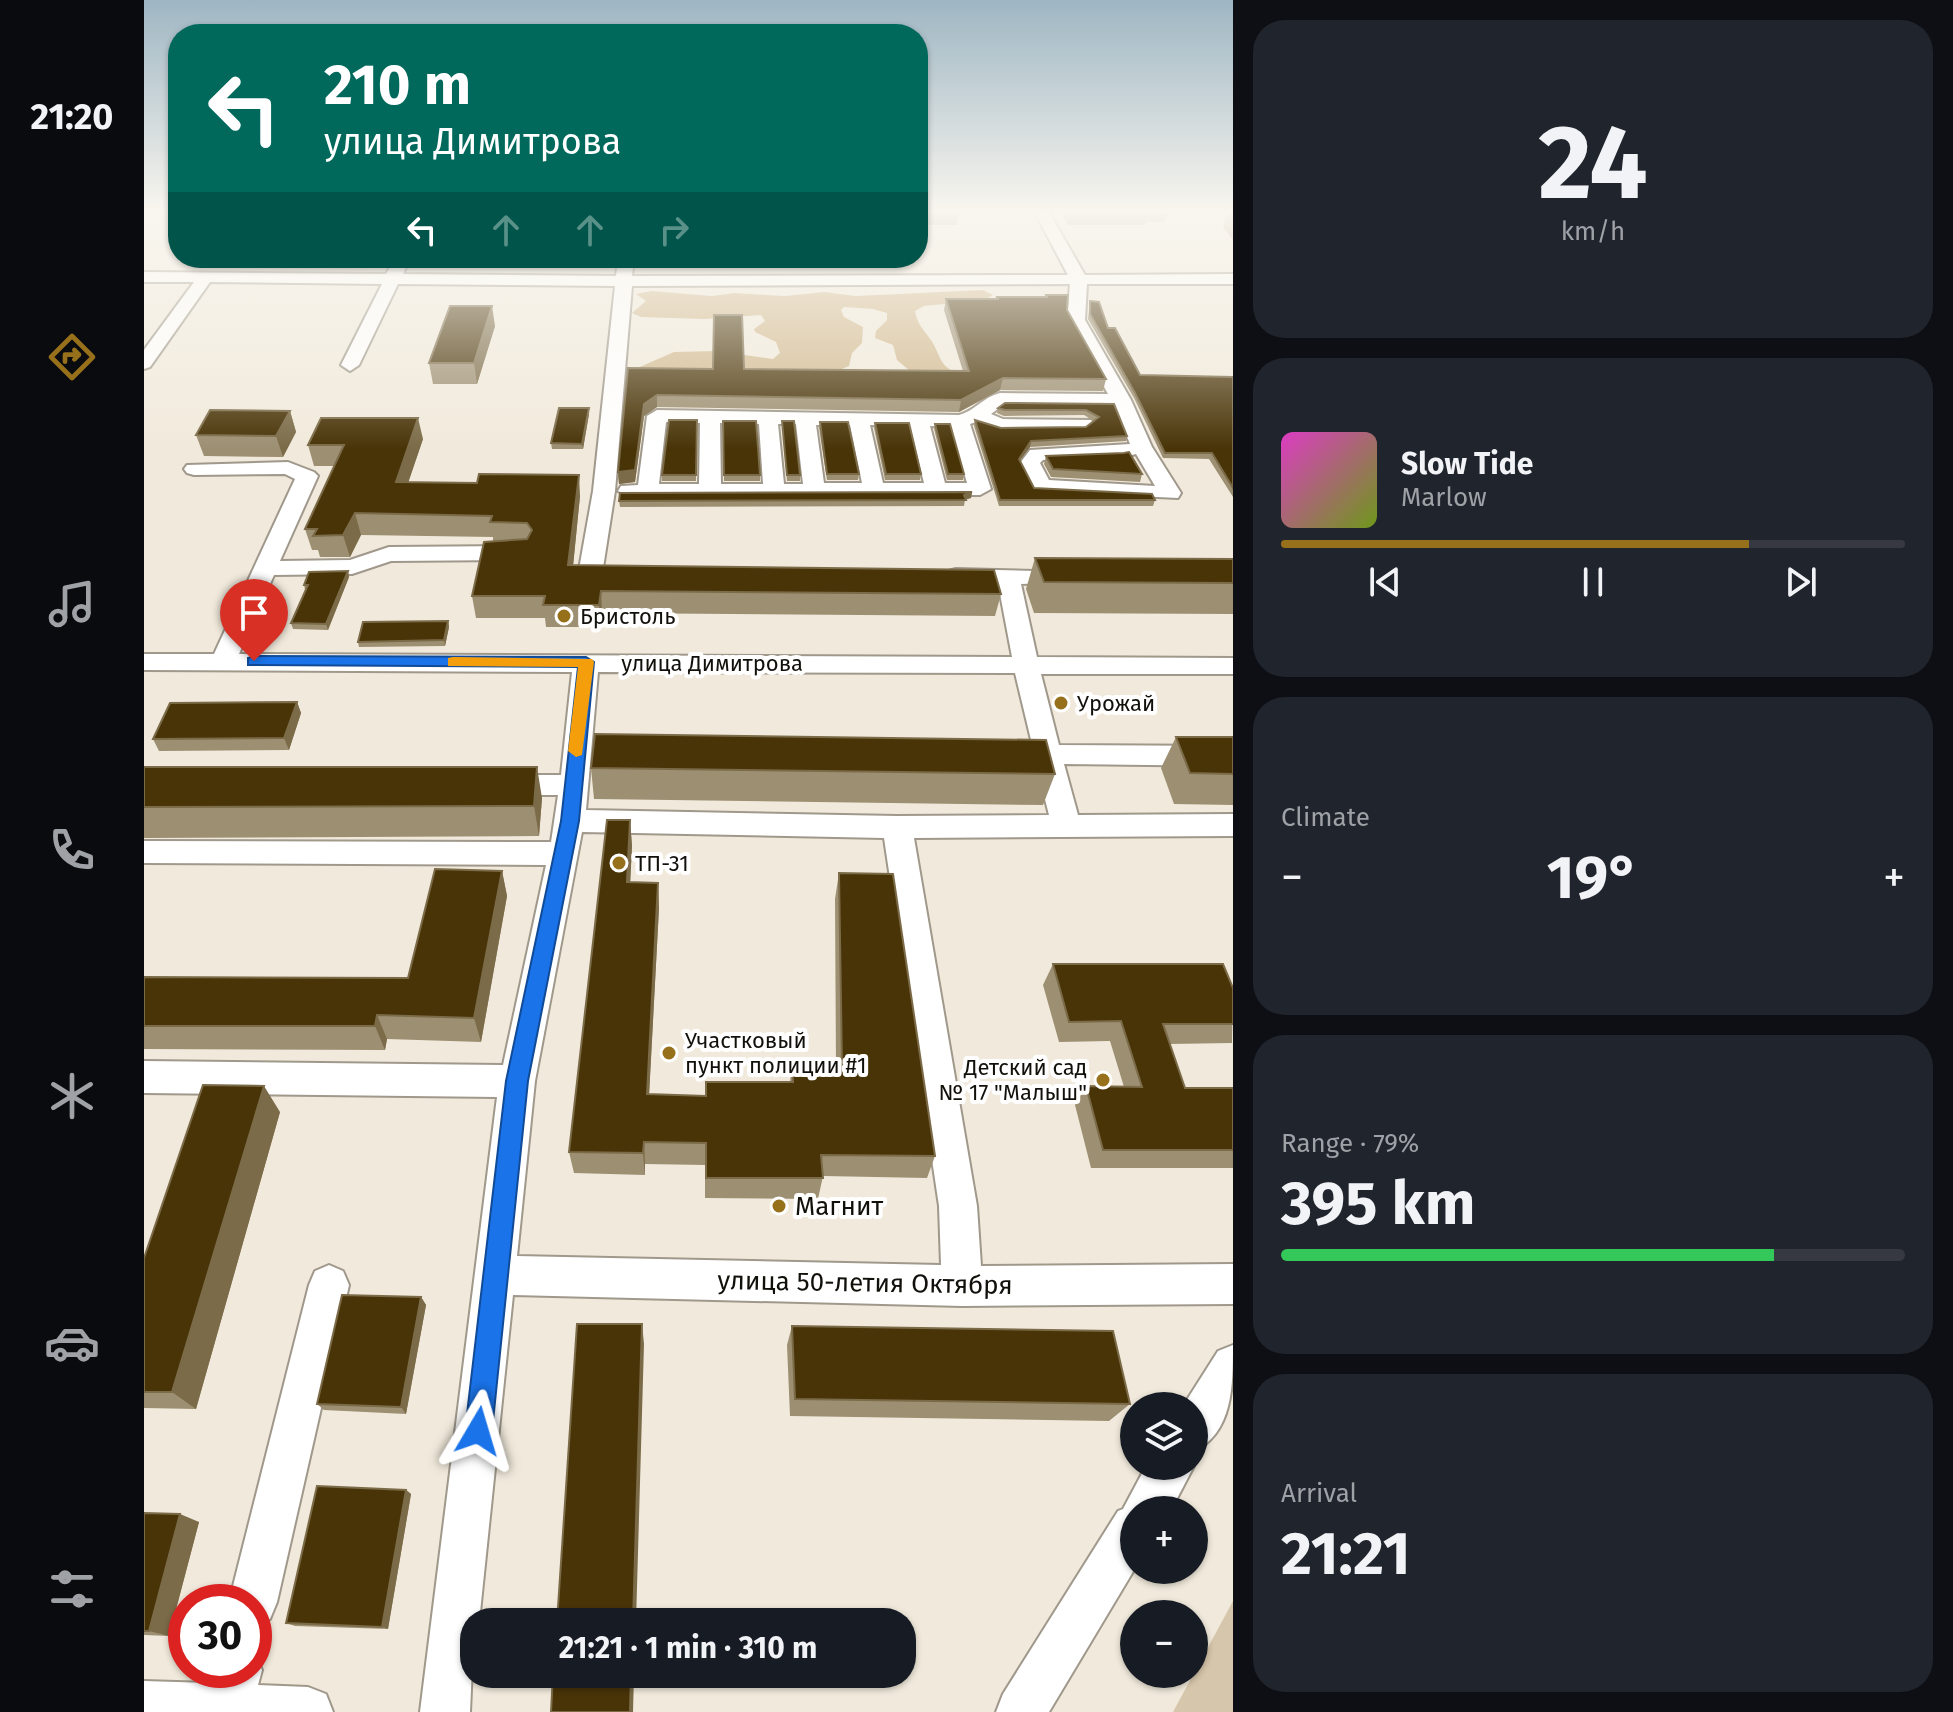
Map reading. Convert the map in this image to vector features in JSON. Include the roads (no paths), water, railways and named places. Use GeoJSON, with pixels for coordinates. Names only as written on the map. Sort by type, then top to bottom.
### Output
{"type":"FeatureCollection","features":[{"type":"Feature","properties":{"kind":"street"},"geometry":{"type":"LineString","coordinates":[[144,363],[197,289]]}},
{"type":"Feature","properties":{"kind":"street"},"geometry":{"type":"LineString","coordinates":[[350,365],[387,289]]}},
{"type":"Feature","properties":{"kind":"street"},"geometry":{"type":"LineString","coordinates":[[623,289],[604,491],[590,575],[636,575]]}},
{"type":"Feature","properties":{"kind":"street"},"geometry":{"type":"LineString","coordinates":[[1078,289],[1076,320],[1121,400],[1142,447],[1170,493],[1041,486],[1030,463],[1037,454],[1142,447]]}},
{"type":"Feature","properties":{"kind":"street"},"geometry":{"type":"LineString","coordinates":[[968,418],[1000,399],[1121,400]]}},
{"type":"Feature","properties":{"kind":"street"},"geometry":{"type":"LineString","coordinates":[[648,490],[657,416],[968,418],[1000,425],[1084,424]]}},
{"type":"Feature","properties":{"kind":"street"},"geometry":{"type":"LineString","coordinates":[[710,417],[710,490]]}},
{"type":"Feature","properties":{"kind":"street"},"geometry":{"type":"LineString","coordinates":[[768,418],[774,490]]}},
{"type":"Feature","properties":{"kind":"street"},"geometry":{"type":"LineString","coordinates":[[805,418],[814,490]]}},
{"type":"Feature","properties":{"kind":"street"},"geometry":{"type":"LineString","coordinates":[[604,491],[980,489],[968,418]]}},
{"type":"Feature","properties":{"kind":"street"},"geometry":{"type":"LineString","coordinates":[[859,419],[874,490]]}},
{"type":"Feature","properties":{"kind":"street"},"geometry":{"type":"LineString","coordinates":[[918,420],[936,489]]}},
{"type":"Feature","properties":{"kind":"street"},"geometry":{"type":"LineString","coordinates":[[1097,452],[1118,488]]}},
{"type":"Feature","properties":{"kind":"street"},"geometry":{"type":"LineString","coordinates":[[194,469],[288,468],[307,476],[223,661]]}},
{"type":"Feature","properties":{"kind":"street"},"geometry":{"type":"LineString","coordinates":[[267,568],[352,567],[389,554],[521,553]]}},
{"type":"Feature","properties":{"kind":"street"},"geometry":{"type":"LineString","coordinates":[[931,576],[1098,577]]}},
{"type":"Feature","properties":{"kind":"street"},"geometry":{"type":"LineString","coordinates":[[1008,577],[1066,827]]}},
{"type":"Feature","properties":{"kind":"street","name":"улица Димитрова"},"geometry":{"type":"LineString","coordinates":[[144,662],[1233,666]]}},
{"type":"Feature","properties":{"kind":"street"},"geometry":{"type":"LineString","coordinates":[[445,1712],[517,1081],[578,792],[586,662]]}},
{"type":"Feature","properties":{"kind":"street"},"geometry":{"type":"LineString","coordinates":[[986,754],[1233,756]]}},
{"type":"Feature","properties":{"kind":"street"},"geometry":{"type":"LineString","coordinates":[[477,785],[578,792],[897,827],[1233,825]]}},
{"type":"Feature","properties":{"kind":"street"},"geometry":{"type":"LineString","coordinates":[[144,852],[578,792]]}},
{"type":"Feature","properties":{"kind":"street"},"geometry":{"type":"LineString","coordinates":[[897,827],[958,1206],[962,1286]]}},
{"type":"Feature","properties":{"kind":"street"},"geometry":{"type":"LineString","coordinates":[[144,1077],[517,1081]]}},
{"type":"Feature","properties":{"kind":"street","name":"улица 50-летия Октября"},"geometry":{"type":"LineString","coordinates":[[497,1275],[962,1286],[1233,1284]]}},
{"type":"Feature","properties":{"kind":"street"},"geometry":{"type":"LineString","coordinates":[[257,1584],[329,1285]]}},
{"type":"Feature","properties":{"kind":"street"},"geometry":{"type":"LineString","coordinates":[[1208,1406],[1233,1366]]}},
{"type":"Feature","properties":{"kind":"street"},"geometry":{"type":"LineString","coordinates":[[1021,1712],[1120,1550]]}},
{"type":"Feature","properties":{"kind":"street"},"geometry":{"type":"LineString","coordinates":[[144,1706],[232,1690],[308,1712]]}},
{"type":"Feature","properties":{"kind":"place","name":"Бристоль"},"geometry":{"type":"Point","coordinates":[564,616]}},
{"type":"Feature","properties":{"kind":"place","name":"Урожай"},"geometry":{"type":"Point","coordinates":[1061,703]}},
{"type":"Feature","properties":{"kind":"place","name":"ТП-31"},"geometry":{"type":"Point","coordinates":[619,863]}},
{"type":"Feature","properties":{"kind":"place","name":"Участковый пункт полиции #1"},"geometry":{"type":"Point","coordinates":[669,1053]}},
{"type":"Feature","properties":{"kind":"place","name":"Детский сад № 17 \"Малыш\""},"geometry":{"type":"Point","coordinates":[1103,1080]}},
{"type":"Feature","properties":{"kind":"place","name":"Магнит"},"geometry":{"type":"Point","coordinates":[779,1206]}}]}
